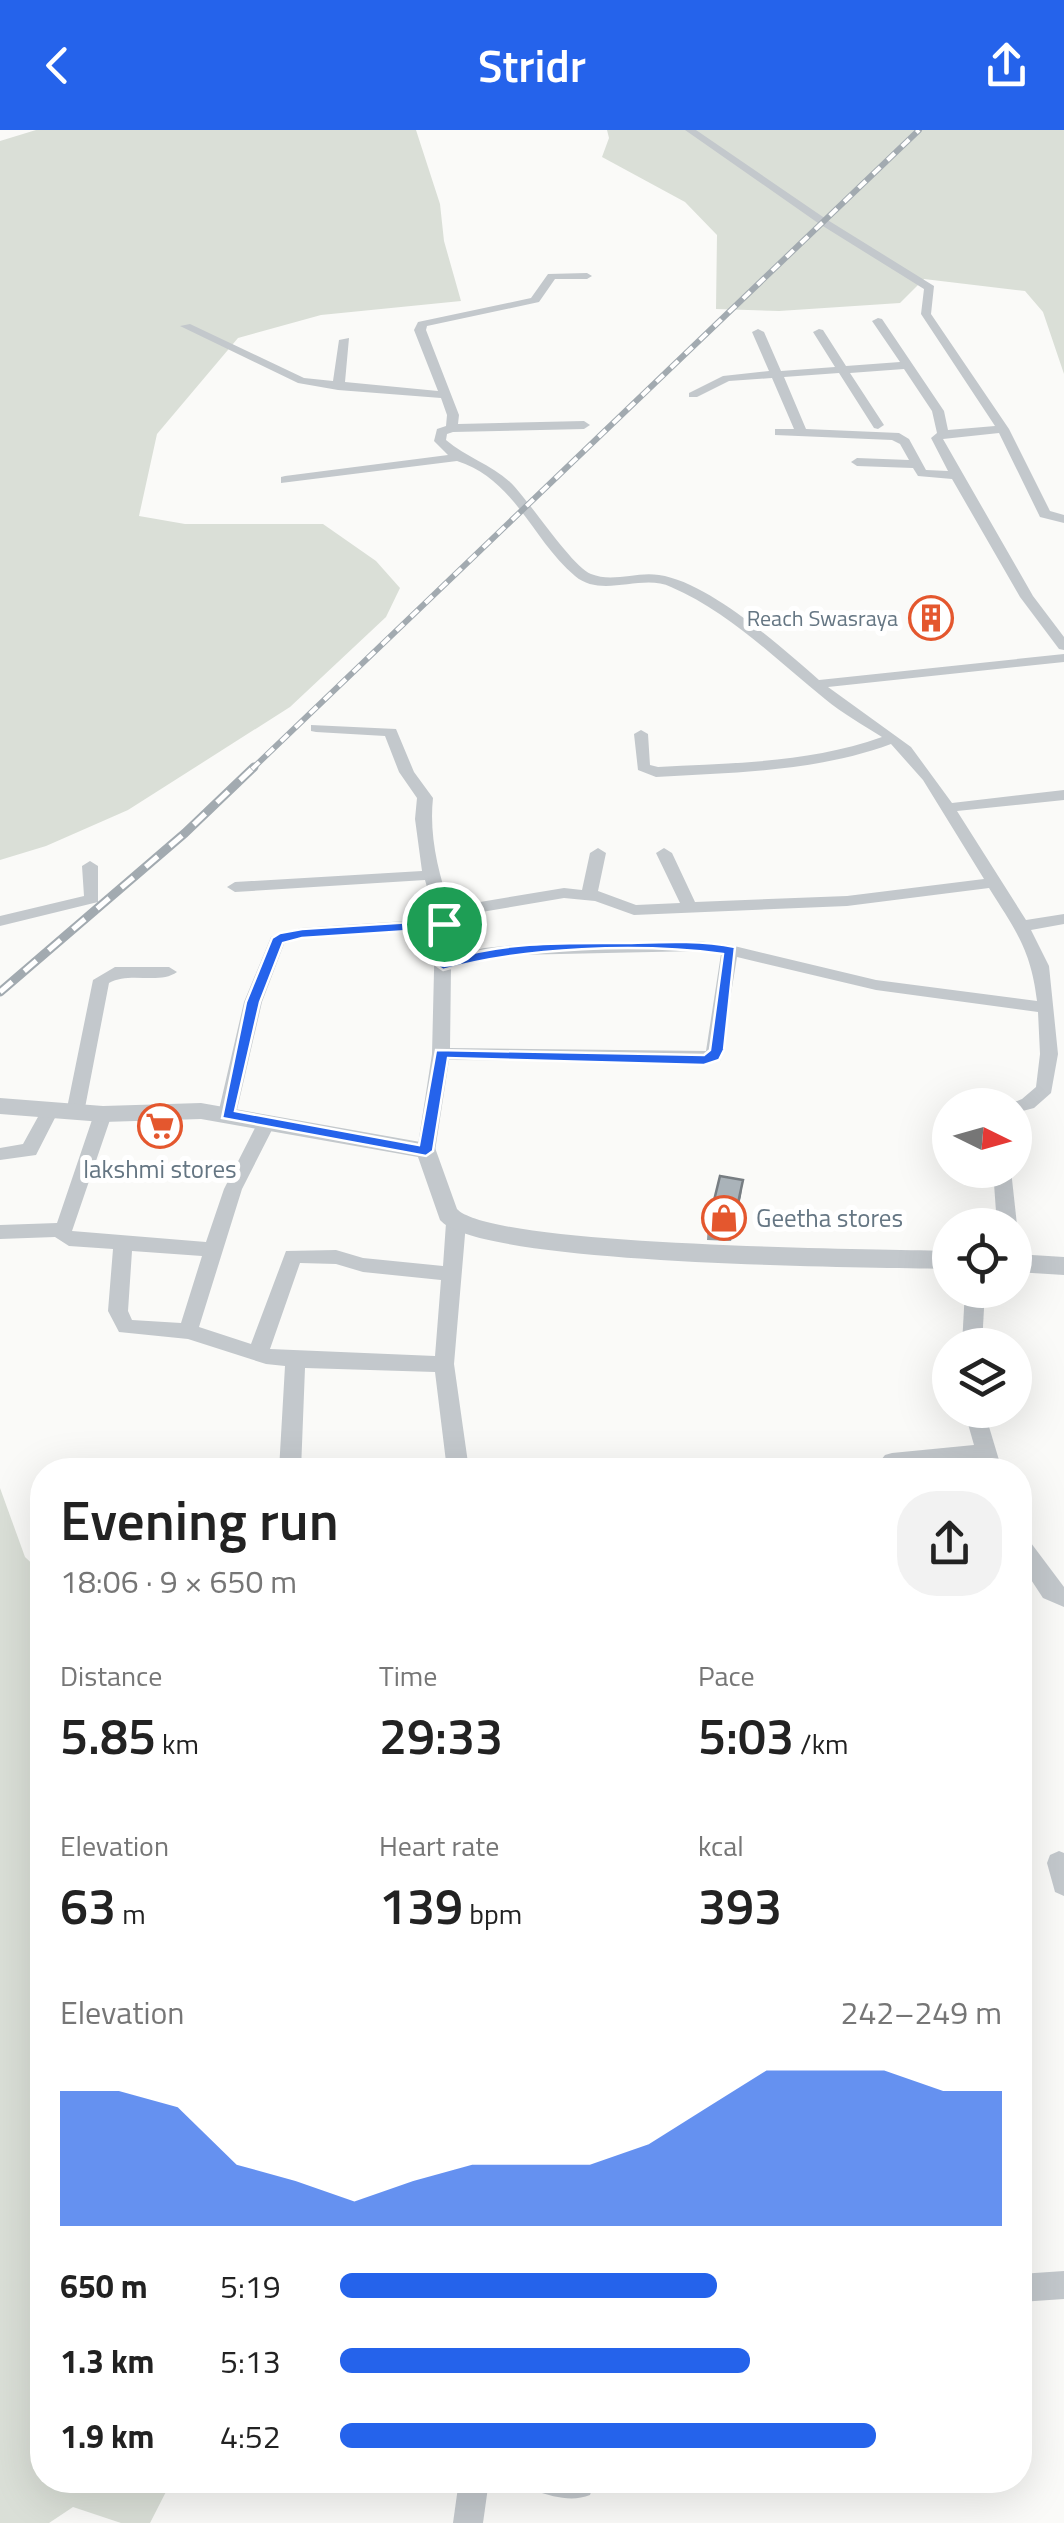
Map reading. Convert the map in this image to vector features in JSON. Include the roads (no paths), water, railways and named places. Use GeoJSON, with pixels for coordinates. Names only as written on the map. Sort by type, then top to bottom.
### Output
{"type":"FeatureCollection","features":[{"type":"Feature","properties":{"kind":"street"},"geometry":{"type":"LineString","coordinates":[[690,130],[822,221],[926,284],[931,296],[926,314],[1003,429],[1045,514],[1064,520]]}},
{"type":"Feature","properties":{"kind":"street"},"geometry":{"type":"LineString","coordinates":[[452,428],[453,415],[420,330],[422,324],[535,300],[552,276],[587,276]]}},
{"type":"Feature","properties":{"kind":"street"},"geometry":{"type":"LineString","coordinates":[[878,321],[938,411],[943,434]]}},
{"type":"Feature","properties":{"kind":"street"},"geometry":{"type":"LineString","coordinates":[[186,326],[302,381],[445,395]]}},
{"type":"Feature","properties":{"kind":"street"},"geometry":{"type":"LineString","coordinates":[[758,332],[802,433]]}},
{"type":"Feature","properties":{"kind":"street"},"geometry":{"type":"LineString","coordinates":[[819,332],[878,425]]}},
{"type":"Feature","properties":{"kind":"street"},"geometry":{"type":"LineString","coordinates":[[338,387],[345,340]]}},
{"type":"Feature","properties":{"kind":"street"},"geometry":{"type":"LineString","coordinates":[[693,394],[726,378],[908,366]]}},
{"type":"Feature","properties":{"kind":"street"},"geometry":{"type":"LineString","coordinates":[[584,426],[452,428],[438,436],[458,456],[479,464],[517,496],[582,576],[606,582],[657,578],[675,583],[744,624],[817,684],[894,738],[929,778],[1022,926],[1042,966],[1049,1054],[1044,1089],[1032,1100]]}},
{"type":"Feature","properties":{"kind":"street"},"geometry":{"type":"LineString","coordinates":[[1003,429],[943,434],[937,438],[938,444],[1027,597],[1064,646]]}},
{"type":"Feature","properties":{"kind":"street"},"geometry":{"type":"LineString","coordinates":[[779,432],[896,436],[905,442],[925,474],[956,476]]}},
{"type":"Feature","properties":{"kind":"street"},"geometry":{"type":"LineString","coordinates":[[285,480],[458,456]]}},
{"type":"Feature","properties":{"kind":"street"},"geometry":{"type":"LineString","coordinates":[[857,462],[916,464]]}},
{"type":"Feature","properties":{"kind":"street"},"geometry":{"type":"LineString","coordinates":[[817,684],[1064,658]]}},
{"type":"Feature","properties":{"kind":"street"},"geometry":{"type":"LineString","coordinates":[[316,728],[390,732],[406,772],[425,798],[423,819],[431,874],[444,919],[441,1054],[426,1151]]}},
{"type":"Feature","properties":{"kind":"street"},"geometry":{"type":"LineString","coordinates":[[641,734],[643,767],[656,772],[795,764],[849,754],[894,738]]}},
{"type":"Feature","properties":{"kind":"street"},"geometry":{"type":"LineString","coordinates":[[947,808],[1064,795]]}},
{"type":"Feature","properties":{"kind":"street"},"geometry":{"type":"LineString","coordinates":[[664,852],[690,908]]}},
{"type":"Feature","properties":{"kind":"street"},"geometry":{"type":"LineString","coordinates":[[589,894],[598,853]]}},
{"type":"Feature","properties":{"kind":"street"},"geometry":{"type":"LineString","coordinates":[[0,921],[92,899],[90,866]]}},
{"type":"Feature","properties":{"kind":"street"},"geometry":{"type":"LineString","coordinates":[[235,887],[431,874]]}},
{"type":"Feature","properties":{"kind":"street"},"geometry":{"type":"LineString","coordinates":[[227,1114],[253,1002],[277,941],[284,936],[444,919],[564,893],[589,894],[634,910],[847,901],[992,883]]}},
{"type":"Feature","properties":{"kind":"street"},"geometry":{"type":"LineString","coordinates":[[1022,926],[1064,919]]}},
{"type":"Feature","properties":{"kind":"street"},"geometry":{"type":"LineString","coordinates":[[443,965],[484,953],[549,948],[698,946],[876,985],[1046,1008]]}},
{"type":"Feature","properties":{"kind":"street"},"geometry":{"type":"LineString","coordinates":[[441,1054],[714,1057],[730,950]]}},
{"type":"Feature","properties":{"kind":"street"},"geometry":{"type":"LineString","coordinates":[[75,1113],[101,980],[116,972],[169,972]]}},
{"type":"Feature","properties":{"kind":"street"},"geometry":{"type":"LineString","coordinates":[[0,1106],[103,1114],[201,1111],[426,1151],[434,1162],[447,1212],[456,1223],[530,1239],[624,1247],[932,1259]]}},
{"type":"Feature","properties":{"kind":"street"},"geometry":{"type":"LineString","coordinates":[[0,1154],[21,1153],[35,1145],[50,1110]]}},
{"type":"Feature","properties":{"kind":"street"},"geometry":{"type":"LineString","coordinates":[[0,1232],[60,1230],[68,1222],[103,1114]]}},
{"type":"Feature","properties":{"kind":"street"},"geometry":{"type":"LineString","coordinates":[[188,1331],[234,1189],[268,1120]]}},
{"type":"Feature","properties":{"kind":"street"},"geometry":{"type":"LineString","coordinates":[[456,1223],[444,1364],[456,1458]]}},
{"type":"Feature","properties":{"kind":"street"},"geometry":{"type":"LineString","coordinates":[[60,1230],[68,1239],[214,1250]]}},
{"type":"Feature","properties":{"kind":"street"},"geometry":{"type":"LineString","coordinates":[[124,1243],[120,1320],[140,1329],[188,1331],[258,1353],[296,1360],[444,1364]]}},
{"type":"Feature","properties":{"kind":"street"},"geometry":{"type":"LineString","coordinates":[[258,1353],[293,1256],[336,1257],[364,1266],[452,1274]]}},
{"type":"Feature","properties":{"kind":"street"},"geometry":{"type":"LineString","coordinates":[[1032,1264],[1064,1266]]}},
{"type":"Feature","properties":{"kind":"street"},"geometry":{"type":"LineString","coordinates":[[291,1458],[296,1360]]}},
{"type":"Feature","properties":{"kind":"street"},"geometry":{"type":"LineString","coordinates":[[979,1428],[987,1458]]}},
{"type":"Feature","properties":{"kind":"street"},"geometry":{"type":"LineString","coordinates":[[1032,1563],[1051,1591],[1064,1598]]}},
{"type":"Feature","properties":{"kind":"street"},"geometry":{"type":"LineString","coordinates":[[1032,2287],[1064,2284]]}},
{"type":"Feature","properties":{"kind":"street"},"geometry":{"type":"LineString","coordinates":[[468,2523],[472,2493]]}},
{"type":"Feature","properties":{"kind":"railway"},"geometry":{"type":"LineString","coordinates":[[252,769],[919,130]]}},
{"type":"Feature","properties":{"kind":"railway"},"geometry":{"type":"LineString","coordinates":[[0,992],[185,833],[254,767]]}},
{"type":"Feature","properties":{"kind":"place","name":"Reach Swasraya"},"geometry":{"type":"Point","coordinates":[931,618]}},
{"type":"Feature","properties":{"kind":"place","name":"lakshmi stores"},"geometry":{"type":"Point","coordinates":[160,1126]}},
{"type":"Feature","properties":{"kind":"place","name":"Geetha stores"},"geometry":{"type":"Point","coordinates":[724,1218]}}]}
